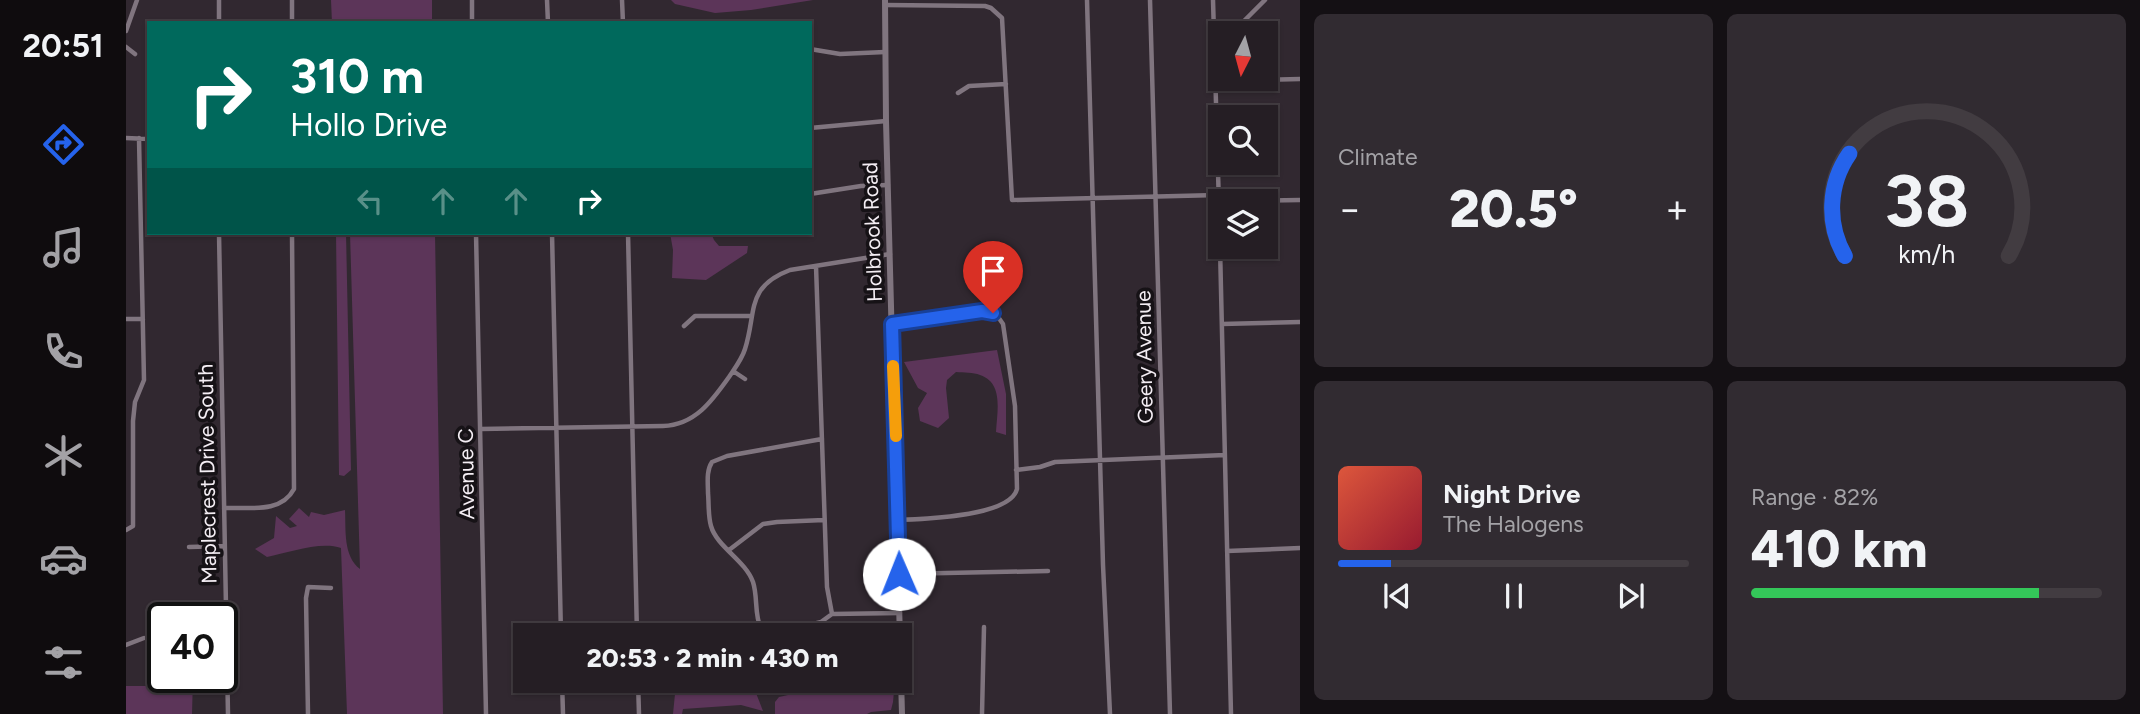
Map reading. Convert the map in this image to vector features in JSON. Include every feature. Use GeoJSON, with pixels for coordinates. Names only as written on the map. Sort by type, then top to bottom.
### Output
{"type":"FeatureCollection","features":[{"type":"Feature","properties":{"kind":"street"},"geometry":{"type":"LineString","coordinates":[[126,31],[137,0]]}},
{"type":"Feature","properties":{"kind":"street"},"geometry":{"type":"LineString","coordinates":[[219,0],[219,21]]}},
{"type":"Feature","properties":{"kind":"street"},"geometry":{"type":"LineString","coordinates":[[292,0],[292,21]]}},
{"type":"Feature","properties":{"kind":"street"},"geometry":{"type":"LineString","coordinates":[[472,0],[472,21]]}},
{"type":"Feature","properties":{"kind":"street"},"geometry":{"type":"LineString","coordinates":[[547,0],[548,21]]}},
{"type":"Feature","properties":{"kind":"street"},"geometry":{"type":"LineString","coordinates":[[622,0],[623,21]]}},
{"type":"Feature","properties":{"kind":"street"},"geometry":{"type":"LineString","coordinates":[[1087,0],[1110,714]]}},
{"type":"Feature","properties":{"kind":"street","name":"Geery Avenue"},"geometry":{"type":"LineString","coordinates":[[1150,0],[1170,714]]}},
{"type":"Feature","properties":{"kind":"street"},"geometry":{"type":"LineString","coordinates":[[1213,0],[1214,21]]}},
{"type":"Feature","properties":{"kind":"street"},"geometry":{"type":"LineString","coordinates":[[1244,21],[1265,0]]}},
{"type":"Feature","properties":{"kind":"street"},"geometry":{"type":"LineString","coordinates":[[885,2],[931,7],[979,5],[991,8],[1002,18],[1012,200],[1208,195]]}},
{"type":"Feature","properties":{"kind":"street","name":"Holbrook Road"},"geometry":{"type":"LineString","coordinates":[[885,2],[902,714]]}},
{"type":"Feature","properties":{"kind":"street"},"geometry":{"type":"LineString","coordinates":[[126,47],[135,54]]}},
{"type":"Feature","properties":{"kind":"street"},"geometry":{"type":"LineString","coordinates":[[812,50],[840,54],[885,52]]}},
{"type":"Feature","properties":{"kind":"street"},"geometry":{"type":"LineString","coordinates":[[1278,80],[1300,79]]}},
{"type":"Feature","properties":{"kind":"street"},"geometry":{"type":"LineString","coordinates":[[958,93],[969,86],[1006,83]]}},
{"type":"Feature","properties":{"kind":"street"},"geometry":{"type":"LineString","coordinates":[[1215,91],[1218,189]]}},
{"type":"Feature","properties":{"kind":"street"},"geometry":{"type":"LineString","coordinates":[[812,128],[886,121]]}},
{"type":"Feature","properties":{"kind":"street"},"geometry":{"type":"LineString","coordinates":[[126,138],[147,139]]}},
{"type":"Feature","properties":{"kind":"street"},"geometry":{"type":"LineString","coordinates":[[126,530],[133,526],[129,470],[135,402],[144,380],[139,138]]}},
{"type":"Feature","properties":{"kind":"street"},"geometry":{"type":"LineString","coordinates":[[812,194],[888,185]]}},
{"type":"Feature","properties":{"kind":"street"},"geometry":{"type":"LineString","coordinates":[[1278,200],[1300,200]]}},
{"type":"Feature","properties":{"kind":"street","name":"Maplecrest Drive South"},"geometry":{"type":"LineString","coordinates":[[219,235],[228,714]]}},
{"type":"Feature","properties":{"kind":"street"},"geometry":{"type":"LineString","coordinates":[[224,508],[275,506],[284,502],[294,489],[292,235]]}},
{"type":"Feature","properties":{"kind":"street","name":"Avenue C"},"geometry":{"type":"LineString","coordinates":[[477,235],[486,714]]}},
{"type":"Feature","properties":{"kind":"street"},"geometry":{"type":"LineString","coordinates":[[552,235],[561,623]]}},
{"type":"Feature","properties":{"kind":"street"},"geometry":{"type":"LineString","coordinates":[[628,235],[637,623]]}},
{"type":"Feature","properties":{"kind":"street"},"geometry":{"type":"LineString","coordinates":[[481,429],[671,426],[695,416],[712,401],[744,352],[758,295],[773,278],[790,270],[890,254]]}},
{"type":"Feature","properties":{"kind":"street"},"geometry":{"type":"LineString","coordinates":[[1220,259],[1231,714]]}},
{"type":"Feature","properties":{"kind":"street"},"geometry":{"type":"LineString","coordinates":[[816,267],[827,587],[832,614]]}},
{"type":"Feature","properties":{"kind":"street"},"geometry":{"type":"LineString","coordinates":[[892,324],[982,311],[993,313],[1003,324],[1015,406],[1017,489],[1009,502],[948,518],[898,520]]}},
{"type":"Feature","properties":{"kind":"street"},"geometry":{"type":"LineString","coordinates":[[684,326],[695,316],[751,316]]}},
{"type":"Feature","properties":{"kind":"street"},"geometry":{"type":"LineString","coordinates":[[126,319],[143,319]]}},
{"type":"Feature","properties":{"kind":"street"},"geometry":{"type":"LineString","coordinates":[[1222,324],[1300,322]]}},
{"type":"Feature","properties":{"kind":"street"},"geometry":{"type":"LineString","coordinates":[[733,371],[745,379]]}},
{"type":"Feature","properties":{"kind":"street"},"geometry":{"type":"LineString","coordinates":[[759,623],[753,582],[746,569],[710,526],[708,471],[712,462],[727,456],[822,439]]}},
{"type":"Feature","properties":{"kind":"street"},"geometry":{"type":"LineString","coordinates":[[1016,470],[1055,462],[1225,455]]}},
{"type":"Feature","properties":{"kind":"street"},"geometry":{"type":"LineString","coordinates":[[729,550],[763,524],[824,520]]}},
{"type":"Feature","properties":{"kind":"street"},"geometry":{"type":"LineString","coordinates":[[189,547],[225,547]]}},
{"type":"Feature","properties":{"kind":"street"},"geometry":{"type":"LineString","coordinates":[[1227,551],[1300,548]]}},
{"type":"Feature","properties":{"kind":"street"},"geometry":{"type":"LineString","coordinates":[[899,574],[1048,571]]}},
{"type":"Feature","properties":{"kind":"street"},"geometry":{"type":"LineString","coordinates":[[307,714],[306,597],[308,587],[331,588]]}},
{"type":"Feature","properties":{"kind":"street"},"geometry":{"type":"LineString","coordinates":[[817,623],[832,614],[900,612]]}},
{"type":"Feature","properties":{"kind":"street"},"geometry":{"type":"LineString","coordinates":[[982,714],[984,627]]}},
{"type":"Feature","properties":{"kind":"street"},"geometry":{"type":"LineString","coordinates":[[126,645],[144,638]]}},
{"type":"Feature","properties":{"kind":"street"},"geometry":{"type":"LineString","coordinates":[[562,693],[563,714]]}},
{"type":"Feature","properties":{"kind":"street"},"geometry":{"type":"LineString","coordinates":[[638,693],[639,714]]}},
{"type":"Feature","properties":{"kind":"shaded area"},"geometry":{"type":"Polygon","coordinates":[[[331,0],[432,0],[432,21],[332,21],[331,0]]]}},
{"type":"Feature","properties":{"kind":"shaded area"},"geometry":{"type":"Polygon","coordinates":[[[671,0],[813,0],[715,13],[675,4],[671,0]]]}},
{"type":"Feature","properties":{"kind":"shaded area"},"geometry":{"type":"Polygon","coordinates":[[[336,235],[346,235],[351,470],[344,476],[339,475],[336,235]]]}},
{"type":"Feature","properties":{"kind":"shaded area"},"geometry":{"type":"Polygon","coordinates":[[[350,235],[435,235],[443,714],[347,714],[341,548],[314,547],[267,557],[255,549],[274,538],[276,516],[290,528],[297,526],[289,519],[299,508],[309,517],[311,512],[324,515],[345,510],[348,550],[360,569],[350,235]]]}},
{"type":"Feature","properties":{"kind":"shaded area"},"geometry":{"type":"Polygon","coordinates":[[[670,235],[712,235],[719,246],[748,246],[747,253],[706,280],[672,278],[670,235]]]}},
{"type":"Feature","properties":{"kind":"shaded area"},"geometry":{"type":"Polygon","coordinates":[[[997,350],[1006,394],[1006,435],[996,432],[998,407],[993,384],[974,373],[956,372],[947,380],[949,418],[938,428],[920,421],[918,408],[927,393],[918,388],[904,362],[997,350]]]}},
{"type":"Feature","properties":{"kind":"shaded area"},"geometry":{"type":"Polygon","coordinates":[[[126,686],[147,686],[147,693],[193,693],[192,714],[126,714],[126,686]]]}},
{"type":"Feature","properties":{"kind":"shaded area"},"geometry":{"type":"Polygon","coordinates":[[[756,693],[763,711],[741,705],[683,709],[682,714],[673,714],[675,694],[756,693]]]}},
{"type":"Feature","properties":{"kind":"shaded area"},"geometry":{"type":"Polygon","coordinates":[[[797,693],[894,693],[891,710],[867,714],[775,714],[775,702],[779,697],[797,693]]]}},
{"type":"Feature","properties":{"kind":"slow traffic"},"geometry":{"type":"LineString","coordinates":[[893,366],[896,436]]}},
{"type":"Feature","properties":{"kind":"route"},"geometry":{"type":"LineString","coordinates":[[899,574],[892,324],[982,311],[993,313]]}}]}
